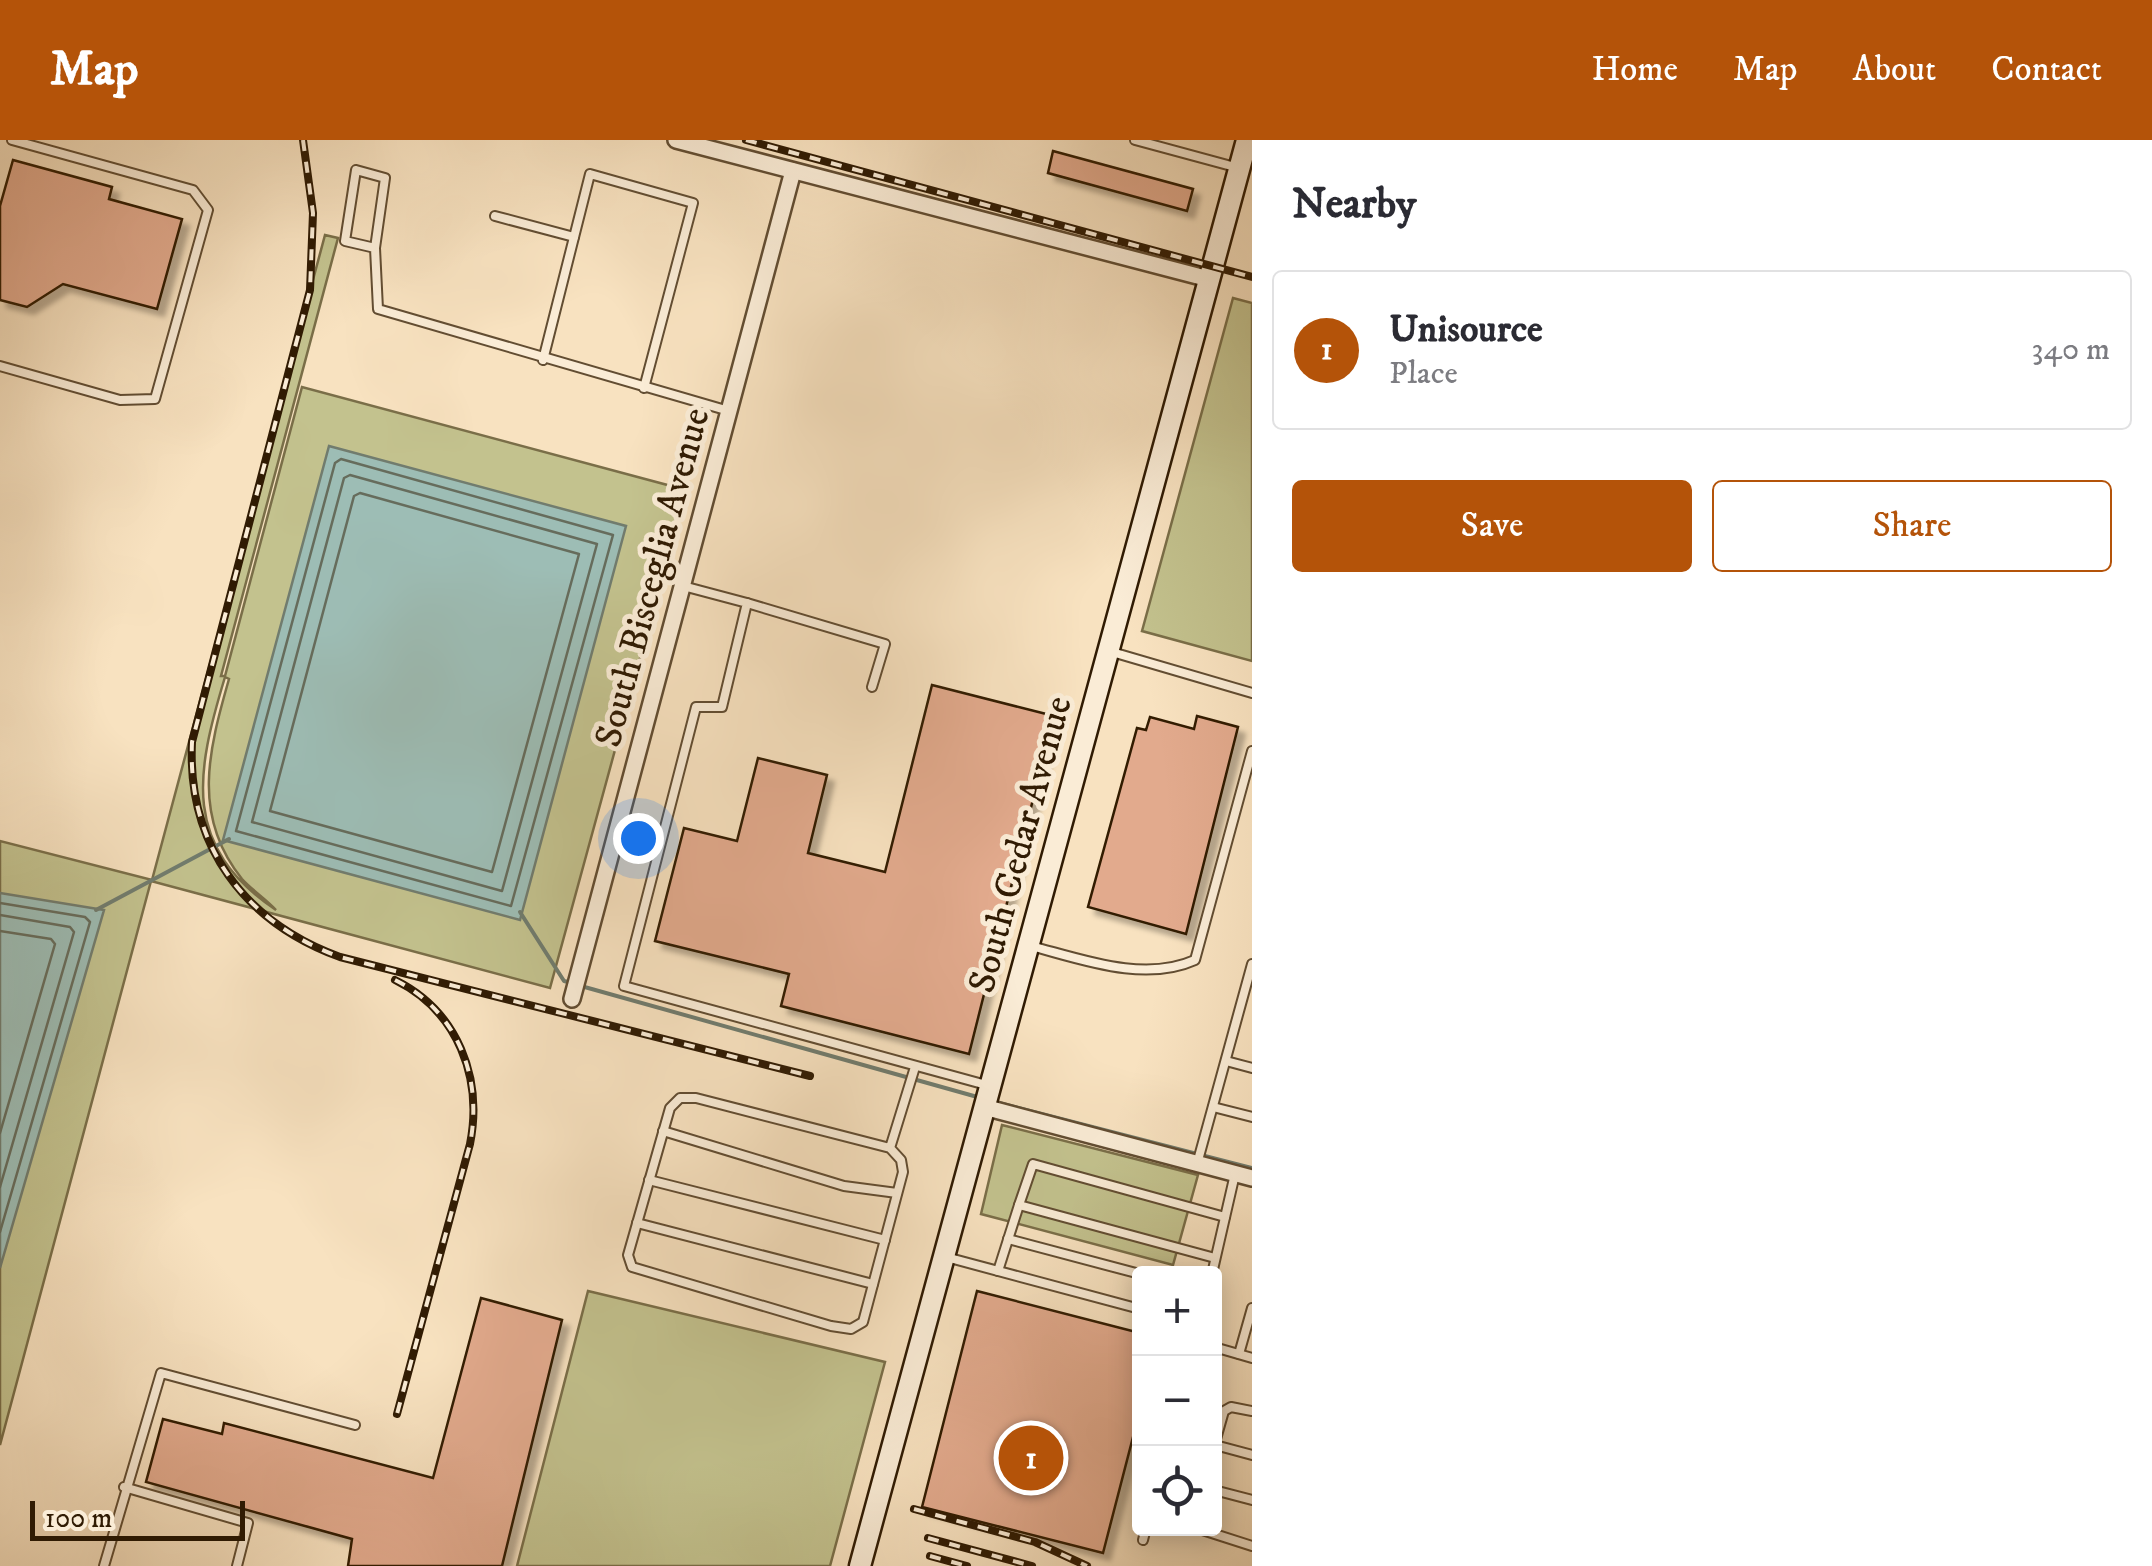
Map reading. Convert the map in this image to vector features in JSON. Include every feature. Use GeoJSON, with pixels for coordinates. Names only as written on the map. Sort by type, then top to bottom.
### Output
{"type":"FeatureCollection","features":[{"type":"Feature","properties":{"kind":"main road","name":"South Cedar Avenue"},"geometry":{"type":"LineString","coordinates":[[860,1566],[1246,140]]}},
{"type":"Feature","properties":{"kind":"street"},"geometry":{"type":"LineString","coordinates":[[676,140],[1209,279]]}},
{"type":"Feature","properties":{"kind":"street","name":"South Bisceglia Avenue"},"geometry":{"type":"LineString","coordinates":[[572,999],[794,171]]}},
{"type":"Feature","properties":{"kind":"street"},"geometry":{"type":"LineString","coordinates":[[984,1108],[1244,1176]]}},
{"type":"Feature","properties":{"kind":"lane"},"geometry":{"type":"LineString","coordinates":[[0,366],[120,400],[155,399],[208,210],[193,190],[12,140]]}},
{"type":"Feature","properties":{"kind":"lane"},"geometry":{"type":"LineString","coordinates":[[1135,140],[1240,169]]}},
{"type":"Feature","properties":{"kind":"lane"},"geometry":{"type":"LineString","coordinates":[[375,248],[345,242],[356,170],[385,178],[375,248],[378,309],[542,360],[729,411]]}},
{"type":"Feature","properties":{"kind":"lane"},"geometry":{"type":"LineString","coordinates":[[542,360],[590,174],[693,203],[644,388]]}},
{"type":"Feature","properties":{"kind":"lane"},"geometry":{"type":"LineString","coordinates":[[495,216],[574,237]]}},
{"type":"Feature","properties":{"kind":"lane"},"geometry":{"type":"LineString","coordinates":[[682,586],[885,644],[872,687]]}},
{"type":"Feature","properties":{"kind":"lane"},"geometry":{"type":"LineString","coordinates":[[747,603],[722,707],[696,706],[624,986],[990,1086]]}},
{"type":"Feature","properties":{"kind":"lane"},"geometry":{"type":"LineString","coordinates":[[1108,650],[1252,692]]}},
{"type":"Feature","properties":{"kind":"lane"},"geometry":{"type":"LineString","coordinates":[[1028,945],[1114,968],[1158,967],[1195,960],[1252,751]]}},
{"type":"Feature","properties":{"kind":"lane"},"geometry":{"type":"LineString","coordinates":[[1197,1164],[1252,964]]}},
{"type":"Feature","properties":{"kind":"lane"},"geometry":{"type":"LineString","coordinates":[[1226,1061],[1252,1068]]}},
{"type":"Feature","properties":{"kind":"lane"},"geometry":{"type":"LineString","coordinates":[[890,1148],[915,1066]]}},
{"type":"Feature","properties":{"kind":"lane"},"geometry":{"type":"LineString","coordinates":[[680,1098],[696,1098],[890,1148],[901,1160],[897,1193],[863,1322],[850,1330],[831,1326],[638,1272],[628,1254],[663,1131],[670,1108],[680,1098]]}},
{"type":"Feature","properties":{"kind":"lane"},"geometry":{"type":"LineString","coordinates":[[1213,1107],[1252,1117]]}},
{"type":"Feature","properties":{"kind":"lane"},"geometry":{"type":"LineString","coordinates":[[663,1131],[844,1186],[897,1193]]}},
{"type":"Feature","properties":{"kind":"lane"},"geometry":{"type":"LineString","coordinates":[[998,1271],[1033,1164],[1225,1217]]}},
{"type":"Feature","properties":{"kind":"lane"},"geometry":{"type":"LineString","coordinates":[[1214,1266],[1225,1217],[1244,1176]]}},
{"type":"Feature","properties":{"kind":"lane"},"geometry":{"type":"LineString","coordinates":[[649,1180],[885,1240]]}},
{"type":"Feature","properties":{"kind":"lane"},"geometry":{"type":"LineString","coordinates":[[1019,1205],[1215,1258]]}},
{"type":"Feature","properties":{"kind":"lane"},"geometry":{"type":"LineString","coordinates":[[637,1223],[873,1284]]}},
{"type":"Feature","properties":{"kind":"lane"},"geometry":{"type":"LineString","coordinates":[[1008,1239],[1132,1272]]}},
{"type":"Feature","properties":{"kind":"lane"},"geometry":{"type":"LineString","coordinates":[[943,1256],[1132,1307]]}},
{"type":"Feature","properties":{"kind":"lane"},"geometry":{"type":"LineString","coordinates":[[1240,1354],[1252,1308]]}},
{"type":"Feature","properties":{"kind":"lane"},"geometry":{"type":"LineString","coordinates":[[1222,1349],[1252,1358]]}},
{"type":"Feature","properties":{"kind":"lane"},"geometry":{"type":"LineString","coordinates":[[104,1566],[160,1373],[355,1426]]}},
{"type":"Feature","properties":{"kind":"lane"},"geometry":{"type":"LineString","coordinates":[[1222,1419],[1224,1411],[1231,1407],[1252,1412]]}},
{"type":"Feature","properties":{"kind":"lane"},"geometry":{"type":"LineString","coordinates":[[1222,1448],[1252,1455]]}},
{"type":"Feature","properties":{"kind":"lane"},"geometry":{"type":"LineString","coordinates":[[124,1488],[248,1523],[237,1566]]}},
{"type":"Feature","properties":{"kind":"lane"},"geometry":{"type":"LineString","coordinates":[[1222,1492],[1252,1500]]}},
{"type":"Feature","properties":{"kind":"lane"},"geometry":{"type":"LineString","coordinates":[[1143,1540],[1144,1536]]}},
{"type":"Feature","properties":{"kind":"lane"},"geometry":{"type":"LineString","coordinates":[[1221,1536],[1252,1546]]}},
{"type":"Feature","properties":{"kind":"shaded area"},"geometry":{"type":"Polygon","coordinates":[[[325,235],[338,238],[221,676],[225,676],[302,387],[686,490],[550,988],[151,881],[0,1445],[0,841],[152,880],[325,235]],[[225,677],[207,745],[204,806],[210,833],[224,860],[245,886],[276,910],[242,879],[226,855],[210,806],[211,756],[229,679],[225,677]]]}},
{"type":"Feature","properties":{"kind":"shaded area"},"geometry":{"type":"Polygon","coordinates":[[[1233,298],[1252,303],[1252,661],[1142,631],[1233,298]]]}},
{"type":"Feature","properties":{"kind":"shaded area"},"geometry":{"type":"Polygon","coordinates":[[[1002,1125],[1198,1175],[1173,1265],[981,1214],[1002,1125]]]}},
{"type":"Feature","properties":{"kind":"shaded area"},"geometry":{"type":"Polygon","coordinates":[[[588,1291],[885,1362],[830,1566],[517,1566],[588,1291]]]}},
{"type":"Feature","properties":{"kind":"water"},"geometry":{"type":"Polygon","coordinates":[[[329,446],[626,526],[520,920],[223,840],[329,446]]]}},
{"type":"Feature","properties":{"kind":"water"},"geometry":{"type":"Polygon","coordinates":[[[0,893],[104,910],[0,1268],[0,893]]]}},
{"type":"Feature","properties":{"kind":"building"},"geometry":{"type":"Polygon","coordinates":[[[1053,151],[1193,189],[1187,211],[1048,173],[1053,151]]]}},
{"type":"Feature","properties":{"kind":"building"},"geometry":{"type":"Polygon","coordinates":[[[13,160],[112,187],[109,199],[182,219],[157,309],[63,284],[27,307],[0,300],[0,206],[13,160]]]}},
{"type":"Feature","properties":{"kind":"building"},"geometry":{"type":"Polygon","coordinates":[[[932,685],[1054,716],[969,1054],[781,1006],[789,974],[655,941],[684,828],[737,841],[758,758],[827,775],[808,853],[885,872],[932,685]]]}},
{"type":"Feature","properties":{"kind":"building"},"geometry":{"type":"Polygon","coordinates":[[[1197,716],[1238,727],[1186,934],[1088,907],[1137,728],[1146,730],[1150,717],[1194,729],[1197,716]]]}},
{"type":"Feature","properties":{"kind":"building"},"geometry":{"type":"Polygon","coordinates":[[[977,1291],[1132,1331],[1132,1441],[1103,1553],[922,1507],[977,1291]]]}},
{"type":"Feature","properties":{"kind":"building"},"geometry":{"type":"Polygon","coordinates":[[[481,1298],[562,1320],[502,1566],[348,1566],[352,1539],[146,1482],[163,1419],[222,1434],[224,1423],[433,1478],[481,1298]]]}},
{"type":"Feature","properties":{"kind":"waterway"},"geometry":{"type":"LineString","coordinates":[[96,910],[229,839]]}},
{"type":"Feature","properties":{"kind":"waterway"},"geometry":{"type":"LineString","coordinates":[[520,912],[564,981],[572,983]]}},
{"type":"Feature","properties":{"kind":"waterway"},"geometry":{"type":"LineString","coordinates":[[581,986],[981,1098]]}},
{"type":"Feature","properties":{"kind":"waterway"},"geometry":{"type":"LineString","coordinates":[[995,1102],[1252,1168]]}},
{"type":"Feature","properties":{"kind":"railway"},"geometry":{"type":"LineString","coordinates":[[303,140],[313,213],[310,290],[192,742],[193,779],[211,846],[250,901],[306,942],[340,957],[810,1076]]}},
{"type":"Feature","properties":{"kind":"railway"},"geometry":{"type":"LineString","coordinates":[[746,140],[1252,277]]}},
{"type":"Feature","properties":{"kind":"railway"},"geometry":{"type":"LineString","coordinates":[[395,980],[417,993],[450,1028],[469,1071],[473,1095],[470,1144],[397,1414]]}},
{"type":"Feature","properties":{"kind":"railway"},"geometry":{"type":"LineString","coordinates":[[914,1509],[1035,1542],[1087,1566]]}},
{"type":"Feature","properties":{"kind":"railway"},"geometry":{"type":"LineString","coordinates":[[928,1538],[1032,1566]]}},
{"type":"Feature","properties":{"kind":"railway"},"geometry":{"type":"LineString","coordinates":[[930,1556],[967,1566]]}},
{"type":"Feature","properties":{"kind":"place","name":"Unisource"},"geometry":{"type":"Point","coordinates":[1031,1458]}}]}
